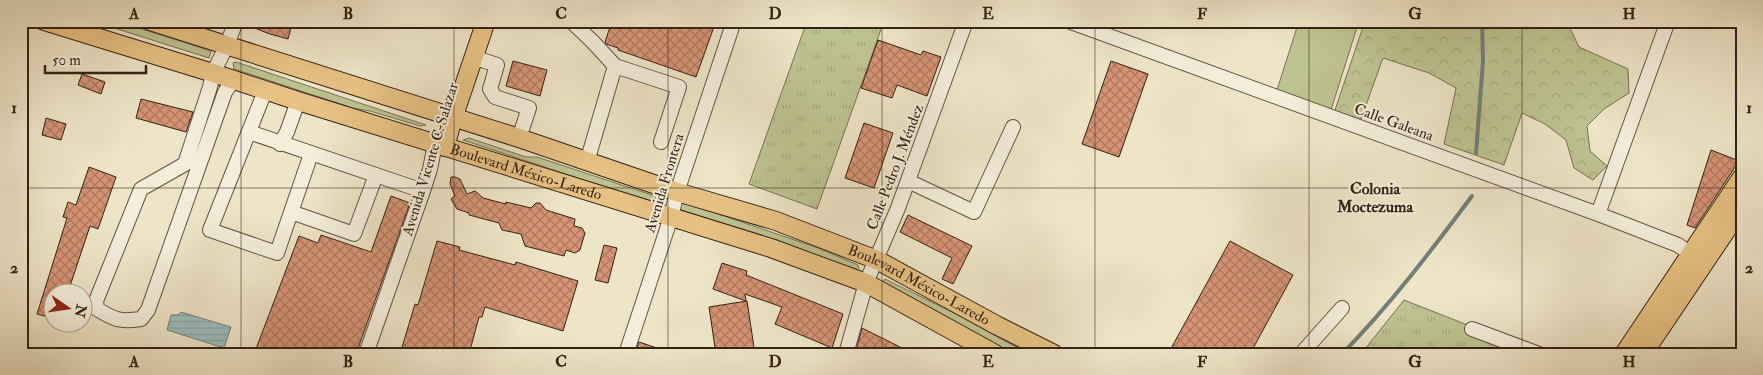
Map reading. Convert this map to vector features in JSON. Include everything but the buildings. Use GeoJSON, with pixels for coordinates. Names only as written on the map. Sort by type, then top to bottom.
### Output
{"type":"FeatureCollection","features":[{"type":"Feature","properties":{"kind":"main road","name":"Boulevard México-Laredo"},"geometry":{"type":"LineString","coordinates":[[44,21],[771,248],[866,283],[996,354]]}},
{"type":"Feature","properties":{"kind":"main road","name":"Boulevard México-Laredo"},"geometry":{"type":"LineString","coordinates":[[150,21],[519,138],[676,192],[776,221],[877,260],[998,326],[1054,354]]}},
{"type":"Feature","properties":{"kind":"main road","name":"Avenida Vicente C. Salazar"},"geometry":{"type":"LineString","coordinates":[[440,145],[474,21]]}},
{"type":"Feature","properties":{"kind":"main road","name":"Avenida Vicente C. Salazar"},"geometry":{"type":"LineString","coordinates":[[447,116],[473,57],[486,21]]}},
{"type":"Feature","properties":{"kind":"main road"},"geometry":{"type":"LineString","coordinates":[[1643,354],[1742,177]]}},
{"type":"Feature","properties":{"kind":"main road"},"geometry":{"type":"LineString","coordinates":[[1624,354],[1697,258],[1742,207]]}},
{"type":"Feature","properties":{"kind":"street"},"geometry":{"type":"LineString","coordinates":[[234,80],[225,92],[192,167],[141,188],[96,301],[97,309],[113,319],[124,321],[141,319],[148,310],[192,167],[214,73],[236,21]]}},
{"type":"Feature","properties":{"kind":"street"},"geometry":{"type":"LineString","coordinates":[[571,21],[615,66],[679,87],[661,142]]}},
{"type":"Feature","properties":{"kind":"street","name":"Avenida Frontera"},"geometry":{"type":"LineString","coordinates":[[626,354],[671,217],[676,192],[734,21]]}},
{"type":"Feature","properties":{"kind":"street","name":"Calle Pedro J. Méndez"},"geometry":{"type":"LineString","coordinates":[[846,354],[866,283],[908,181],[966,21]]}},
{"type":"Feature","properties":{"kind":"street","name":"Calle Galeana"},"geometry":{"type":"LineString","coordinates":[[1068,21],[1598,214],[1678,245],[1697,258]]}},
{"type":"Feature","properties":{"kind":"street"},"geometry":{"type":"LineString","coordinates":[[1598,214],[1668,21]]}},
{"type":"Feature","properties":{"kind":"street"},"geometry":{"type":"LineString","coordinates":[[473,57],[497,65],[490,89],[495,97],[529,108],[519,138]]}},
{"type":"Feature","properties":{"kind":"street"},"geometry":{"type":"LineString","coordinates":[[587,162],[615,66]]}},
{"type":"Feature","properties":{"kind":"street"},"geometry":{"type":"LineString","coordinates":[[265,91],[210,230],[277,252],[312,154]]}},
{"type":"Feature","properties":{"kind":"street"},"geometry":{"type":"LineString","coordinates":[[280,144],[287,132],[298,101]]}},
{"type":"Feature","properties":{"kind":"street"},"geometry":{"type":"LineString","coordinates":[[908,181],[974,212],[1014,127]]}},
{"type":"Feature","properties":{"kind":"street"},"geometry":{"type":"LineString","coordinates":[[249,132],[423,191]]}},
{"type":"Feature","properties":{"kind":"street","name":"Avenida Vicente C. Salazar"},"geometry":{"type":"LineString","coordinates":[[366,354],[440,145]]}},
{"type":"Feature","properties":{"kind":"street"},"geometry":{"type":"LineString","coordinates":[[291,212],[354,234],[376,175]]}},
{"type":"Feature","properties":{"kind":"street"},"geometry":{"type":"LineString","coordinates":[[1302,354],[1342,308]]}},
{"type":"Feature","properties":{"kind":"street"},"geometry":{"type":"LineString","coordinates":[[1472,329],[1539,354]]}},
{"type":"Feature","properties":{"kind":"green space"},"geometry":{"type":"Polygon","coordinates":[[[92,21],[117,21],[211,51],[209,58],[92,21]]]}},
{"type":"Feature","properties":{"kind":"green space"},"geometry":{"type":"Polygon","coordinates":[[[807,21],[884,21],[817,209],[749,184],[807,21]]]}},
{"type":"Feature","properties":{"kind":"green space"},"geometry":{"type":"Polygon","coordinates":[[[1299,21],[1359,21],[1331,110],[1276,93],[1299,21]]]}},
{"type":"Feature","properties":{"kind":"green space"},"geometry":{"type":"Polygon","coordinates":[[[1365,21],[1567,22],[1579,47],[1628,69],[1629,93],[1604,109],[1587,126],[1590,151],[1607,166],[1593,180],[1574,168],[1566,140],[1545,124],[1522,113],[1504,165],[1444,144],[1456,88],[1429,73],[1383,58],[1360,122],[1334,113],[1365,21]]]}},
{"type":"Feature","properties":{"kind":"green space"},"geometry":{"type":"Polygon","coordinates":[[[236,62],[426,125],[420,126],[370,111],[353,108],[234,69],[233,63],[236,62]]]}},
{"type":"Feature","properties":{"kind":"green space"},"geometry":{"type":"Polygon","coordinates":[[[469,138],[526,157],[537,157],[655,196],[656,200],[653,203],[463,140],[469,138]]]}},
{"type":"Feature","properties":{"kind":"green space"},"geometry":{"type":"Polygon","coordinates":[[[683,202],[818,248],[858,265],[859,268],[855,272],[760,235],[680,210],[679,208],[683,202]]]}},
{"type":"Feature","properties":{"kind":"green space"},"geometry":{"type":"Polygon","coordinates":[[[885,279],[956,314],[1029,354],[1014,354],[883,284],[885,279]]]}},
{"type":"Feature","properties":{"kind":"green space"},"geometry":{"type":"Polygon","coordinates":[[[1404,300],[1541,354],[1361,354],[1404,300]]]}},
{"type":"Feature","properties":{"kind":"water"},"geometry":{"type":"Polygon","coordinates":[[[181,312],[231,327],[224,348],[167,330],[171,315],[178,315],[181,312]]]}},
{"type":"Feature","properties":{"kind":"waterway"},"geometry":{"type":"LineString","coordinates":[[1476,153],[1483,61],[1482,21]]}},
{"type":"Feature","properties":{"kind":"waterway"},"geometry":{"type":"LineString","coordinates":[[1342,354],[1426,257],[1472,196]]}},
{"type":"Feature","properties":{"kind":"district","name":"Colonia Moctezuma"},"geometry":{"type":"Point","coordinates":[1375,197]}}]}
